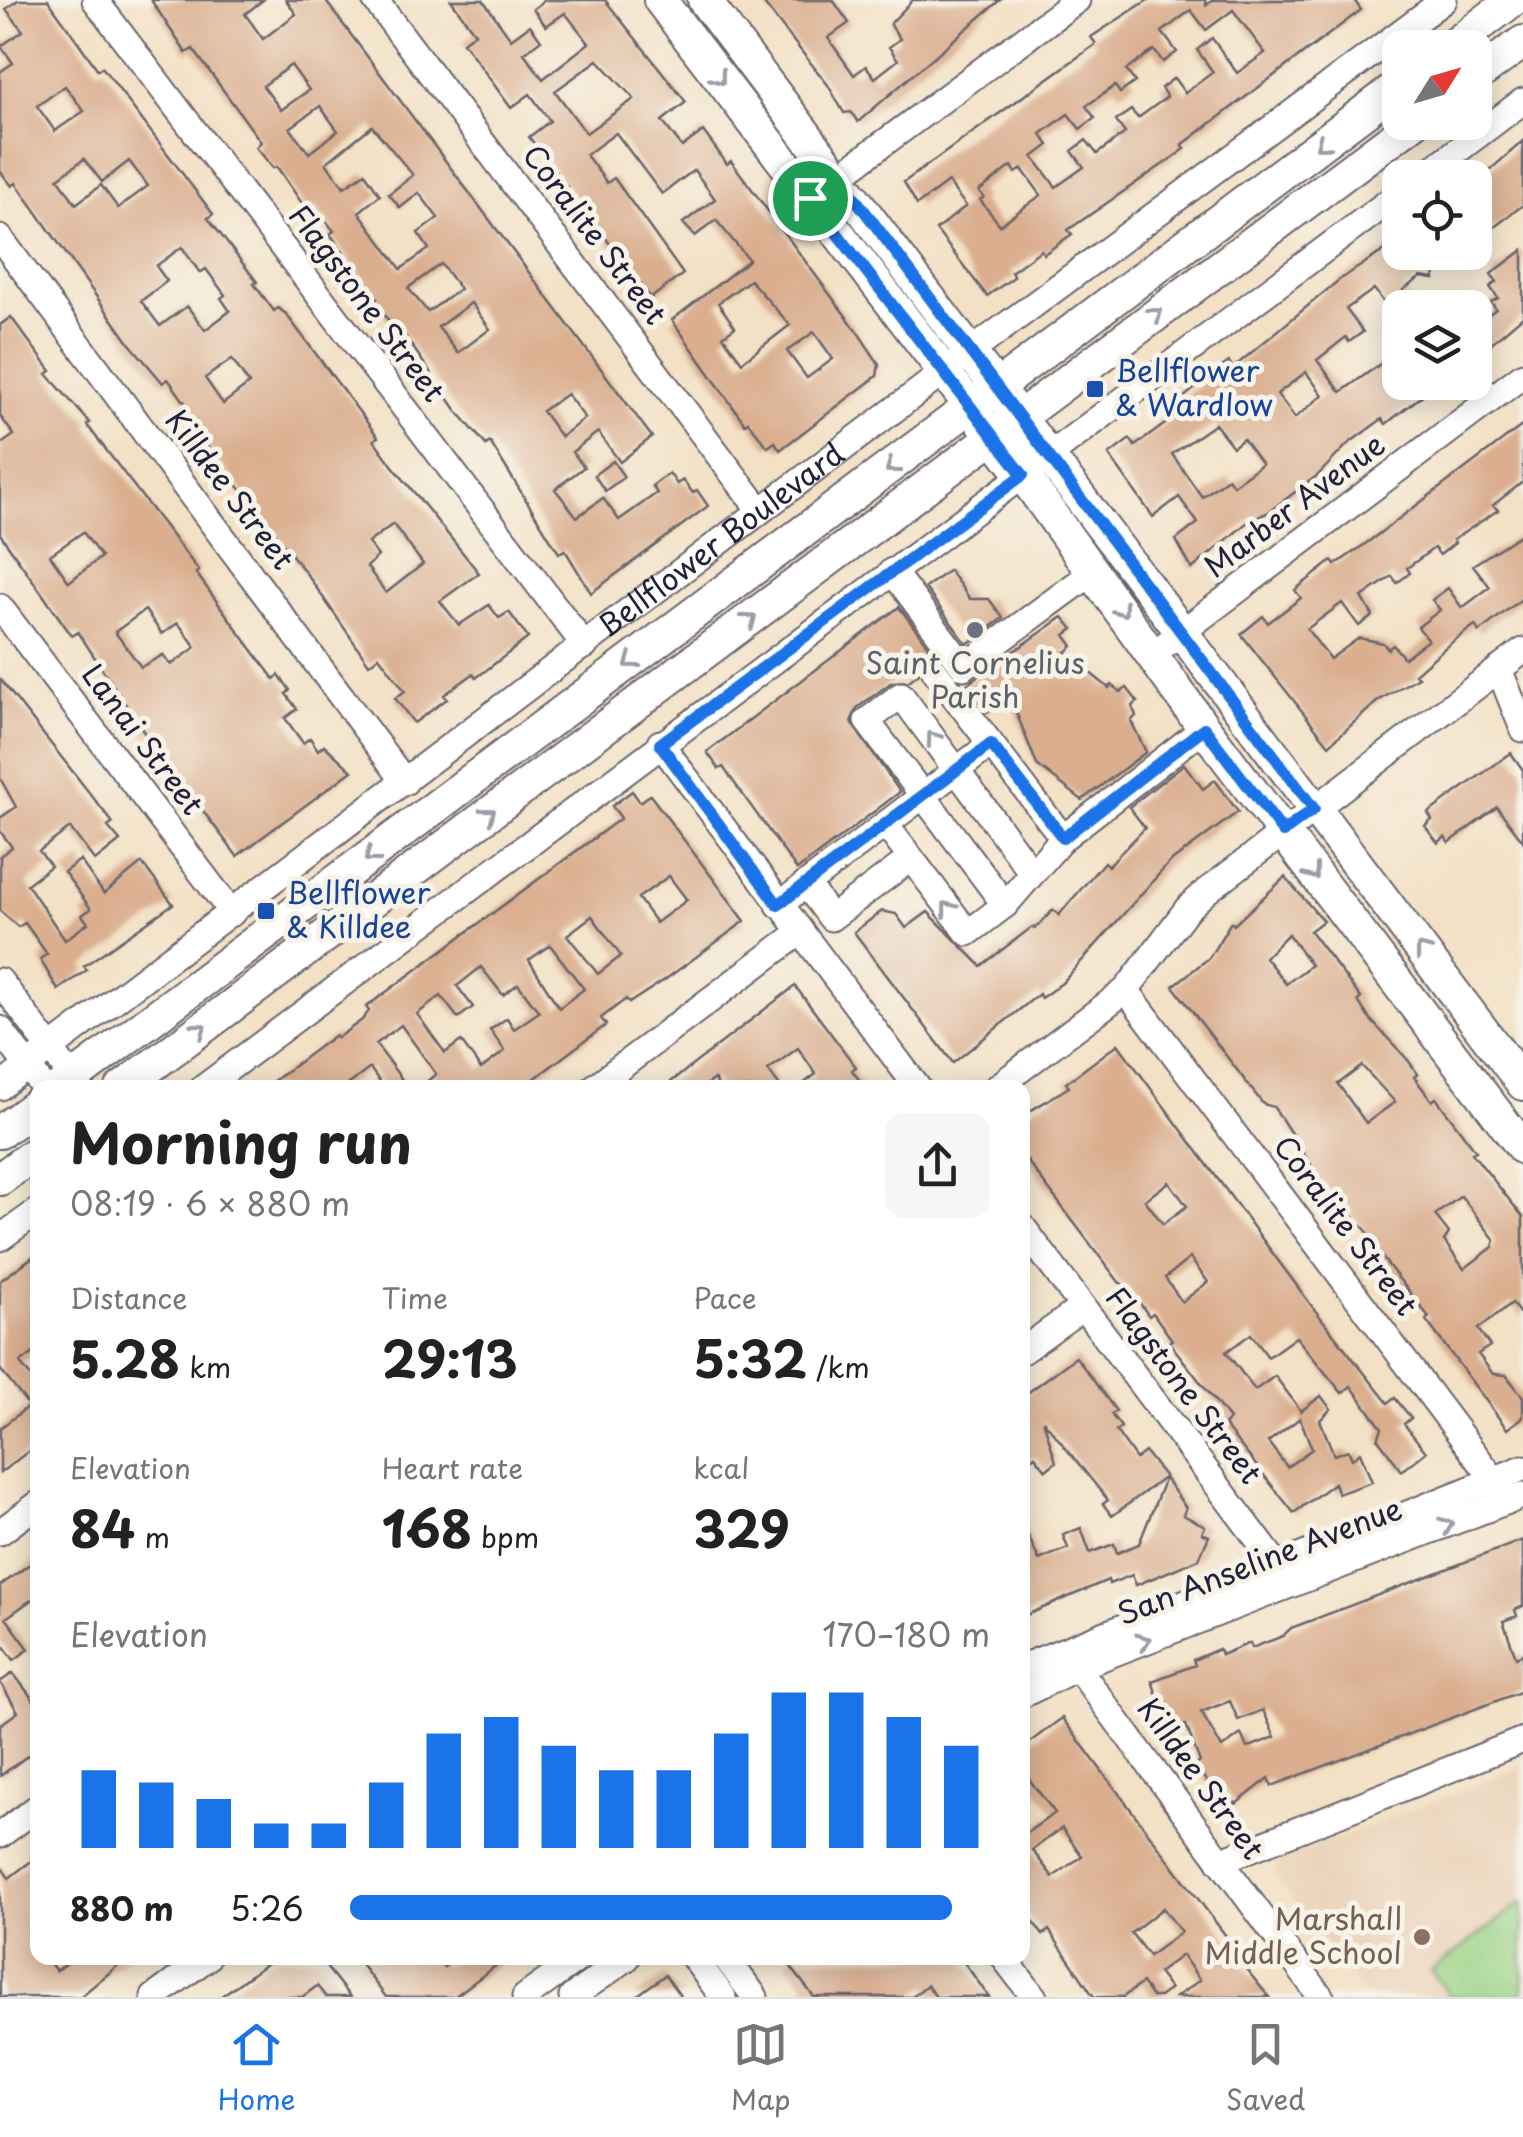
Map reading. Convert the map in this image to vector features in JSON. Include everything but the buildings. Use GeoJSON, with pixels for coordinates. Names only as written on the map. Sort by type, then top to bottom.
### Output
{"type":"FeatureCollection","features":[{"type":"Feature","properties":{"kind":"main road"},"geometry":{"type":"LineString","coordinates":[[1474,30],[1513,0]]}},
{"type":"Feature","properties":{"kind":"main road"},"geometry":{"type":"LineString","coordinates":[[706,1],[1022,414],[1448,985],[1518,1067]]}},
{"type":"Feature","properties":{"kind":"main road"},"geometry":{"type":"LineString","coordinates":[[669,12],[1023,475],[1204,728],[1523,1148]]}},
{"type":"Feature","properties":{"kind":"main road"},"geometry":{"type":"LineString","coordinates":[[1492,65],[1523,42]]}},
{"type":"Feature","properties":{"kind":"main road","name":"Bellflower Boulevard"},"geometry":{"type":"LineString","coordinates":[[58,1080],[970,409],[1382,99]]}},
{"type":"Feature","properties":{"kind":"main road"},"geometry":{"type":"LineString","coordinates":[[133,1080],[1390,140]]}},
{"type":"Feature","properties":{"kind":"main road"},"geometry":{"type":"LineString","coordinates":[[1416,1008],[1448,985]]}},
{"type":"Feature","properties":{"kind":"main road"},"geometry":{"type":"LineString","coordinates":[[0,1132],[30,1110]]}},
{"type":"Feature","properties":{"kind":"main road"},"geometry":{"type":"LineString","coordinates":[[0,1179],[30,1157]]}},
{"type":"Feature","properties":{"kind":"street","name":"Flagstone Street"},"geometry":{"type":"LineString","coordinates":[[95,0],[585,646]]}},
{"type":"Feature","properties":{"kind":"street","name":"Coralite Street"},"geometry":{"type":"LineString","coordinates":[[376,0],[760,510]]}},
{"type":"Feature","properties":{"kind":"street"},"geometry":{"type":"LineString","coordinates":[[810,198],[1077,0]]}},
{"type":"Feature","properties":{"kind":"street","name":"Bellflower Boulevard"},"geometry":{"type":"LineString","coordinates":[[57,1080],[51,1049],[760,510],[1444,0]]}},
{"type":"Feature","properties":{"kind":"street"},"geometry":{"type":"LineString","coordinates":[[669,12],[706,1]]}},
{"type":"Feature","properties":{"kind":"street"},"geometry":{"type":"LineString","coordinates":[[1444,160],[1523,101]]}},
{"type":"Feature","properties":{"kind":"street"},"geometry":{"type":"LineString","coordinates":[[213,1080],[1382,207]]}},
{"type":"Feature","properties":{"kind":"street","name":"Killdee Street"},"geometry":{"type":"LineString","coordinates":[[0,238],[405,782]]}},
{"type":"Feature","properties":{"kind":"street","name":"Marber Avenue"},"geometry":{"type":"LineString","coordinates":[[1154,653],[1523,375]]}},
{"type":"Feature","properties":{"kind":"street"},"geometry":{"type":"LineString","coordinates":[[892,572],[991,744],[1063,838]]}},
{"type":"Feature","properties":{"kind":"street"},"geometry":{"type":"LineString","coordinates":[[1005,905],[867,721],[945,663],[964,667],[1093,572]]}},
{"type":"Feature","properties":{"kind":"street","name":"Lanai Street"},"geometry":{"type":"LineString","coordinates":[[0,606],[232,913]]}},
{"type":"Feature","properties":{"kind":"street"},"geometry":{"type":"LineString","coordinates":[[1007,1080],[1126,990],[1186,909],[1516,658]]}},
{"type":"Feature","properties":{"kind":"street"},"geometry":{"type":"LineString","coordinates":[[1516,658],[1523,729]]}},
{"type":"Feature","properties":{"kind":"street"},"geometry":{"type":"LineString","coordinates":[[901,695],[1032,873]]}},
{"type":"Feature","properties":{"kind":"street"},"geometry":{"type":"LineString","coordinates":[[884,824],[968,933],[1005,905],[1063,838],[1204,728]]}},
{"type":"Feature","properties":{"kind":"street"},"geometry":{"type":"LineString","coordinates":[[660,744],[912,1080]]}},
{"type":"Feature","properties":{"kind":"street"},"geometry":{"type":"LineString","coordinates":[[778,905],[991,744]]}},
{"type":"Feature","properties":{"kind":"street"},"geometry":{"type":"LineString","coordinates":[[806,884],[831,918],[910,859]]}},
{"type":"Feature","properties":{"kind":"street"},"geometry":{"type":"LineString","coordinates":[[604,1080],[799,932]]}},
{"type":"Feature","properties":{"kind":"street"},"geometry":{"type":"LineString","coordinates":[[0,981],[51,1049],[57,1080]]}},
{"type":"Feature","properties":{"kind":"street","name":"Coralite Street"},"geometry":{"type":"LineString","coordinates":[[1126,990],[1510,1493]]}},
{"type":"Feature","properties":{"kind":"street"},"geometry":{"type":"LineString","coordinates":[[0,1029],[56,1080]]}},
{"type":"Feature","properties":{"kind":"street","name":"Bellflower Boulevard"},"geometry":{"type":"LineString","coordinates":[[0,1087],[30,1084]]}},
{"type":"Feature","properties":{"kind":"street"},"geometry":{"type":"LineString","coordinates":[[0,1238],[30,1217]]}},
{"type":"Feature","properties":{"kind":"street","name":"Flagstone Street"},"geometry":{"type":"LineString","coordinates":[[1030,1237],[1286,1576]]}},
{"type":"Feature","properties":{"kind":"street"},"geometry":{"type":"LineString","coordinates":[[1030,1346],[1082,1306]]}},
{"type":"Feature","properties":{"kind":"street","name":"San Anseline Avenue"},"geometry":{"type":"LineString","coordinates":[[1030,1666],[1070,1657],[1510,1493],[1523,1468]]}},
{"type":"Feature","properties":{"kind":"street"},"geometry":{"type":"LineString","coordinates":[[0,1532],[30,1510]]}},
{"type":"Feature","properties":{"kind":"street","name":"Killdee Street"},"geometry":{"type":"LineString","coordinates":[[1070,1657],[1322,1997]]}},
{"type":"Feature","properties":{"kind":"street","name":"San Anseline Avenue"},"geometry":{"type":"LineString","coordinates":[[1030,1689],[1070,1657]]}},
{"type":"Feature","properties":{"kind":"street"},"geometry":{"type":"LineString","coordinates":[[1220,1861],[1523,1740]]}},
{"type":"Feature","properties":{"kind":"street"},"geometry":{"type":"LineString","coordinates":[[0,1835],[30,1814]]}},
{"type":"Feature","properties":{"kind":"street"},"geometry":{"type":"LineString","coordinates":[[154,1997],[197,1965]]}},
{"type":"Feature","properties":{"kind":"street"},"geometry":{"type":"LineString","coordinates":[[525,1997],[569,1965]]}},
{"type":"Feature","properties":{"kind":"street"},"geometry":{"type":"LineString","coordinates":[[572,1997],[617,1965]]}},
{"type":"Feature","properties":{"kind":"street"},"geometry":{"type":"LineString","coordinates":[[699,1965],[723,1997]]}},
{"type":"Feature","properties":{"kind":"street"},"geometry":{"type":"LineString","coordinates":[[731,1965],[755,1997]]}},
{"type":"Feature","properties":{"kind":"street"},"geometry":{"type":"LineString","coordinates":[[1009,1965],[1034,1997]]}},
{"type":"Feature","properties":{"kind":"shaded area","name":"Marshall Middle School"},"geometry":{"type":"Polygon","coordinates":[[[1523,1767],[1523,1997],[1366,1997],[1275,1876],[1276,1862],[1523,1767]]]}},
{"type":"Feature","properties":{"kind":"green space"},"geometry":{"type":"Polygon","coordinates":[[[1523,1902],[1523,1997],[1451,1997],[1431,1971],[1523,1902]]]}},
{"type":"Feature","properties":{"kind":"place","name":"Bellflower & Wardlow"},"geometry":{"type":"Point","coordinates":[1095,389]}},
{"type":"Feature","properties":{"kind":"place","name":"Saint Cornelius Parish"},"geometry":{"type":"Point","coordinates":[975,630]}},
{"type":"Feature","properties":{"kind":"place","name":"Bellflower & Killdee"},"geometry":{"type":"Point","coordinates":[266,911]}},
{"type":"Feature","properties":{"kind":"place","name":"Marshall Middle School"},"geometry":{"type":"Point","coordinates":[1422,1937]}},
{"type":"Feature","properties":{"kind":"route"},"geometry":{"type":"LineString","coordinates":[[839,177],[1022,414],[1314,809],[1283,832],[1204,728],[1063,838],[991,744],[778,905],[660,744],[1023,475],[810,198],[839,177]]}}]}
